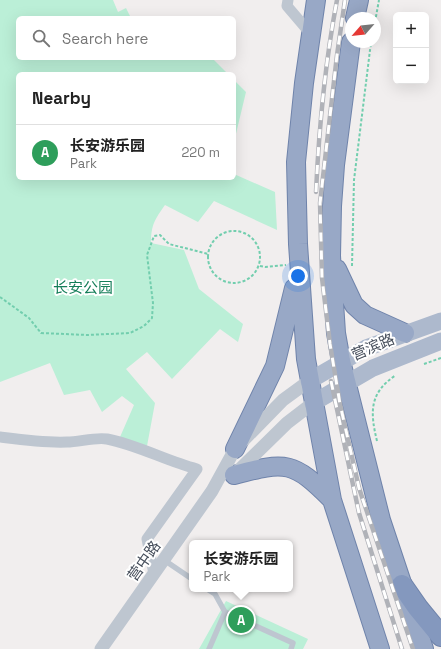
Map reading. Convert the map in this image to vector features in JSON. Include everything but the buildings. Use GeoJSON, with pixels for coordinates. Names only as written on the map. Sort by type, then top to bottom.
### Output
{"type":"FeatureCollection","features":[{"type":"Feature","properties":{"kind":"highway"},"geometry":{"type":"LineString","coordinates":[[316,0],[310,33],[296,162],[299,263],[309,381],[332,500],[380,649]]}},
{"type":"Feature","properties":{"kind":"highway"},"geometry":{"type":"LineString","coordinates":[[356,12],[359,0]]}},
{"type":"Feature","properties":{"kind":"highway"},"geometry":{"type":"LineString","coordinates":[[350,48],[335,165],[332,256],[336,334],[346,383],[381,520],[424,649]]}},
{"type":"Feature","properties":{"kind":"highway"},"geometry":{"type":"LineString","coordinates":[[332,256],[354,305],[365,315],[405,333]]}},
{"type":"Feature","properties":{"kind":"highway"},"geometry":{"type":"LineString","coordinates":[[235,449],[275,366],[299,263]]}},
{"type":"Feature","properties":{"kind":"highway"},"geometry":{"type":"LineString","coordinates":[[234,475],[271,466],[291,468],[301,472],[311,479],[332,500]]}},
{"type":"Feature","properties":{"kind":"highway"},"geometry":{"type":"LineString","coordinates":[[402,585],[418,608],[441,636]]}},
{"type":"Feature","properties":{"kind":"main road","name":"营滨路"},"geometry":{"type":"LineString","coordinates":[[309,381],[341,361],[366,348],[441,321]]}},
{"type":"Feature","properties":{"kind":"main road","name":"营滨路"},"geometry":{"type":"LineString","coordinates":[[313,403],[373,368],[441,341]]}},
{"type":"Feature","properties":{"kind":"street"},"geometry":{"type":"LineString","coordinates":[[288,0],[287,6],[310,33]]}},
{"type":"Feature","properties":{"kind":"street"},"geometry":{"type":"LineString","coordinates":[[212,491],[235,449],[283,400],[309,381]]}},
{"type":"Feature","properties":{"kind":"street"},"geometry":{"type":"LineString","coordinates":[[212,491],[234,475],[287,423],[313,403]]}},
{"type":"Feature","properties":{"kind":"street"},"geometry":{"type":"LineString","coordinates":[[0,437],[30,442],[66,442],[104,439],[130,445],[174,463],[196,469],[147,539],[154,574]]}},
{"type":"Feature","properties":{"kind":"street","name":"营中路"},"geometry":{"type":"LineString","coordinates":[[101,649],[212,491]]}},
{"type":"Feature","properties":{"kind":"lane"},"geometry":{"type":"LineString","coordinates":[[164,560],[189,577]]}},
{"type":"Feature","properties":{"kind":"lane"},"geometry":{"type":"LineString","coordinates":[[212,592],[215,594],[225,612],[293,643],[291,649]]}},
{"type":"Feature","properties":{"kind":"lane"},"geometry":{"type":"LineString","coordinates":[[209,649],[225,612]]}},
{"type":"Feature","properties":{"kind":"path"},"geometry":{"type":"LineString","coordinates":[[377,12],[379,0]]}},
{"type":"Feature","properties":{"kind":"path"},"geometry":{"type":"LineString","coordinates":[[352,267],[354,180],[370,48]]}},
{"type":"Feature","properties":{"kind":"path"},"geometry":{"type":"LineString","coordinates":[[238,231],[246,234],[258,246],[261,254],[260,266],[252,278],[236,284],[227,283],[219,280],[213,273],[209,265],[208,254],[214,240],[220,234],[238,231]]}},
{"type":"Feature","properties":{"kind":"path"},"geometry":{"type":"LineString","coordinates":[[0,296],[29,318],[41,333],[87,335],[130,333],[144,326],[152,318],[153,303],[147,255],[154,236],[160,235],[169,244],[208,254]]}},
{"type":"Feature","properties":{"kind":"path"},"geometry":{"type":"LineString","coordinates":[[260,266],[265,267],[299,263]]}},
{"type":"Feature","properties":{"kind":"path"},"geometry":{"type":"LineString","coordinates":[[417,366],[441,358]]}},
{"type":"Feature","properties":{"kind":"path"},"geometry":{"type":"LineString","coordinates":[[378,445],[374,425],[373,400],[384,384],[400,373]]}},
{"type":"Feature","properties":{"kind":"green space","name":"长安公园"},"geometry":{"type":"Polygon","coordinates":[[[0,0],[113,0],[118,12],[126,8],[130,16],[16,16],[16,60],[214,60],[226,72],[16,72],[16,180],[236,180],[236,175],[275,192],[277,230],[214,201],[198,222],[165,205],[156,218],[152,231],[151,243],[184,250],[199,289],[243,324],[238,342],[220,329],[172,379],[147,352],[126,369],[155,403],[147,446],[120,437],[134,405],[122,396],[102,412],[90,390],[64,395],[50,363],[0,382],[0,0]]]}},
{"type":"Feature","properties":{"kind":"green space"},"geometry":{"type":"Polygon","coordinates":[[[236,82],[246,92],[236,134],[236,82]]]}},
{"type":"Feature","properties":{"kind":"green space"},"geometry":{"type":"Polygon","coordinates":[[[226,601],[308,639],[303,649],[199,649],[226,601]]]}},
{"type":"Feature","properties":{"kind":"railway"},"geometry":{"type":"LineString","coordinates":[[316,192],[323,95],[337,0]]}},
{"type":"Feature","properties":{"kind":"railway"},"geometry":{"type":"LineString","coordinates":[[345,0],[337,55],[320,203],[322,278],[330,344],[340,404],[359,488],[413,649]]}},
{"type":"Feature","properties":{"kind":"railway"},"geometry":{"type":"LineString","coordinates":[[331,381],[359,513],[402,649]]}},
{"type":"Feature","properties":{"kind":"place","name":"长安游乐园"},"geometry":{"type":"Point","coordinates":[241,620]}}]}
